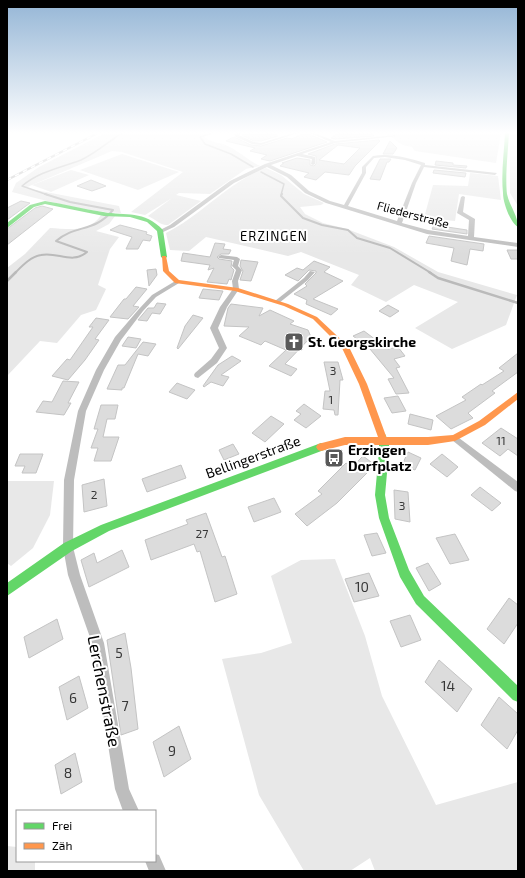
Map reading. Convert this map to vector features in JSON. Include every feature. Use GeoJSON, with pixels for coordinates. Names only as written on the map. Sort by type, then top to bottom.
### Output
{"type":"FeatureCollection","features":[{"type":"Feature","properties":{"kind":"street"},"geometry":{"type":"LineString","coordinates":[[160,231],[172,226],[232,182],[249,174]]}},
{"type":"Feature","properties":{"kind":"street","name":"Fliederstraße"},"geometry":{"type":"LineString","coordinates":[[285,174],[306,192],[316,197],[427,232],[518,245]]}},
{"type":"Feature","properties":{"kind":"street"},"geometry":{"type":"LineString","coordinates":[[346,207],[363,174]]}},
{"type":"Feature","properties":{"kind":"street"},"geometry":{"type":"LineString","coordinates":[[399,223],[419,174]]}},
{"type":"Feature","properties":{"kind":"street"},"geometry":{"type":"LineString","coordinates":[[500,174],[510,211],[518,225]]}},
{"type":"Feature","properties":{"kind":"street"},"geometry":{"type":"LineString","coordinates":[[463,197],[460,214],[472,219],[471,239]]}},
{"type":"Feature","properties":{"kind":"street"},"geometry":{"type":"LineString","coordinates":[[7,226],[32,206],[40,202],[48,202],[104,214],[130,215],[149,221],[156,225],[160,231],[166,271],[177,282],[236,289],[277,302],[315,318],[345,347],[363,384],[384,442],[380,495],[384,518],[404,572],[420,600],[518,695]]}},
{"type":"Feature","properties":{"kind":"street"},"geometry":{"type":"LineString","coordinates":[[198,375],[214,361],[223,348],[214,328],[220,312],[236,289],[235,281],[239,270],[235,266],[237,259],[220,257]]}},
{"type":"Feature","properties":{"kind":"street"},"geometry":{"type":"LineString","coordinates":[[277,302],[306,279],[312,272]]}},
{"type":"Feature","properties":{"kind":"street","name":"Lerchenstraße"},"geometry":{"type":"LineString","coordinates":[[132,810],[122,789],[98,643],[74,575],[68,547],[70,480],[82,411],[100,370],[118,339],[154,296],[177,282]]}},
{"type":"Feature","properties":{"kind":"street","name":"Bellingerstraße"},"geometry":{"type":"LineString","coordinates":[[7,590],[68,547],[105,528],[254,471],[319,448],[345,441],[428,441],[455,438],[482,422],[518,395]]}},
{"type":"Feature","properties":{"kind":"street"},"geometry":{"type":"LineString","coordinates":[[455,438],[518,488]]}},
{"type":"Feature","properties":{"kind":"street"},"geometry":{"type":"LineString","coordinates":[[154,862],[158,871]]}},
{"type":"Feature","properties":{"kind":"shaded area"},"geometry":{"type":"Polygon","coordinates":[[[29,174],[58,174],[25,188],[119,206],[121,213],[94,211],[12,192],[16,183],[29,174]]]}},
{"type":"Feature","properties":{"kind":"shaded area"},"geometry":{"type":"Polygon","coordinates":[[[61,174],[89,175],[51,192],[32,185],[61,174]]]}},
{"type":"Feature","properties":{"kind":"shaded area"},"geometry":{"type":"Polygon","coordinates":[[[92,174],[175,174],[138,190],[92,174]]]}},
{"type":"Feature","properties":{"kind":"shaded area"},"geometry":{"type":"Polygon","coordinates":[[[180,174],[239,174],[210,194],[179,193],[176,195],[201,201],[168,225],[160,223],[148,216],[172,198],[145,215],[131,212],[180,174]]]}},
{"type":"Feature","properties":{"kind":"shaded area"},"geometry":{"type":"Polygon","coordinates":[[[252,174],[279,174],[304,194],[324,203],[321,205],[300,207],[305,214],[323,223],[347,229],[394,247],[438,272],[517,295],[506,325],[452,349],[415,328],[458,302],[414,285],[386,302],[351,285],[359,275],[301,252],[288,256],[206,237],[189,251],[170,250],[166,233],[179,226],[227,190],[252,174]]]}},
{"type":"Feature","properties":{"kind":"shaded area"},"geometry":{"type":"Polygon","coordinates":[[[470,174],[498,176],[501,200],[459,194],[455,221],[424,218],[433,185],[468,186],[470,174]]]}},
{"type":"Feature","properties":{"kind":"shaded area"},"geometry":{"type":"Polygon","coordinates":[[[510,174],[518,174],[518,206],[510,193],[510,174]]]}},
{"type":"Feature","properties":{"kind":"shaded area"},"geometry":{"type":"Polygon","coordinates":[[[101,215],[115,216],[109,224],[96,231],[119,237],[110,249],[98,285],[106,289],[96,310],[81,315],[57,343],[40,341],[7,376],[7,268],[25,254],[50,228],[78,229],[91,225],[101,215]]]}},
{"type":"Feature","properties":{"kind":"shaded area"},"geometry":{"type":"Polygon","coordinates":[[[7,481],[54,481],[50,515],[33,548],[11,566],[7,563],[7,481]]]}},
{"type":"Feature","properties":{"kind":"shaded area"},"geometry":{"type":"Polygon","coordinates":[[[335,559],[365,636],[382,696],[436,805],[518,782],[518,871],[375,871],[370,858],[350,871],[304,871],[259,795],[222,659],[261,653],[292,643],[271,576],[301,560],[335,559]]]}},
{"type":"Feature","properties":{"kind":"shaded area"},"geometry":{"type":"Polygon","coordinates":[[[7,846],[16,847],[16,862],[35,862],[35,871],[7,871],[7,846]]]}},
{"type":"Feature","properties":{"kind":"building"},"geometry":{"type":"Polygon","coordinates":[[[308,174],[323,174],[316,180],[304,177],[308,174]]]}},
{"type":"Feature","properties":{"kind":"building"},"geometry":{"type":"Polygon","coordinates":[[[373,174],[382,174],[380,180],[370,179],[373,174]]]}},
{"type":"Feature","properties":{"kind":"building"},"geometry":{"type":"Polygon","coordinates":[[[441,174],[466,174],[465,177],[441,174]]]}},
{"type":"Feature","properties":{"kind":"building"},"geometry":{"type":"Polygon","coordinates":[[[91,180],[106,186],[92,191],[77,186],[91,180]]]}},
{"type":"Feature","properties":{"kind":"building"},"geometry":{"type":"Polygon","coordinates":[[[21,201],[30,203],[7,220],[7,208],[21,201]]]}},
{"type":"Feature","properties":{"kind":"building"},"geometry":{"type":"Polygon","coordinates":[[[42,206],[53,209],[7,245],[7,229],[35,208],[42,206]]]}},
{"type":"Feature","properties":{"kind":"building"},"geometry":{"type":"Polygon","coordinates":[[[120,225],[147,232],[146,234],[152,236],[150,241],[143,240],[138,249],[126,249],[132,237],[110,230],[120,225]]]}},
{"type":"Feature","properties":{"kind":"building"},"geometry":{"type":"Polygon","coordinates":[[[434,225],[467,230],[467,234],[432,229],[434,225]]]}},
{"type":"Feature","properties":{"kind":"building"},"geometry":{"type":"Polygon","coordinates":[[[429,236],[484,244],[483,251],[470,249],[467,265],[451,261],[454,248],[426,243],[429,236]]]}},
{"type":"Feature","properties":{"kind":"building"},"geometry":{"type":"Polygon","coordinates":[[[215,243],[225,244],[223,249],[231,250],[229,254],[221,254],[217,257],[219,259],[232,261],[231,267],[234,270],[231,280],[229,279],[227,284],[207,282],[214,268],[208,270],[210,265],[181,261],[183,253],[210,257],[215,243]]]}},
{"type":"Feature","properties":{"kind":"building"},"geometry":{"type":"Polygon","coordinates":[[[507,250],[518,250],[518,259],[511,259],[507,250]]]}},
{"type":"Feature","properties":{"kind":"building"},"geometry":{"type":"Polygon","coordinates":[[[241,260],[258,262],[251,281],[240,280],[243,271],[240,266],[241,260]]]}},
{"type":"Feature","properties":{"kind":"building"},"geometry":{"type":"Polygon","coordinates":[[[314,261],[330,267],[324,272],[343,281],[313,299],[338,309],[331,315],[306,304],[307,300],[294,294],[307,286],[305,284],[316,273],[316,271],[309,270],[298,281],[285,275],[297,268],[303,270],[314,261]]]}},
{"type":"Feature","properties":{"kind":"building"},"geometry":{"type":"Polygon","coordinates":[[[156,269],[157,275],[149,286],[147,270],[156,269]]]}},
{"type":"Feature","properties":{"kind":"building"},"geometry":{"type":"Polygon","coordinates":[[[136,287],[147,289],[133,306],[139,307],[128,319],[110,317],[124,299],[126,299],[136,287]]]}},
{"type":"Feature","properties":{"kind":"building"},"geometry":{"type":"Polygon","coordinates":[[[203,289],[223,291],[219,300],[199,298],[203,289]]]}},
{"type":"Feature","properties":{"kind":"building"},"geometry":{"type":"Polygon","coordinates":[[[157,303],[166,304],[160,314],[152,313],[147,321],[138,320],[148,308],[154,308],[157,303]]]}},
{"type":"Feature","properties":{"kind":"building"},"geometry":{"type":"Polygon","coordinates":[[[231,304],[263,308],[259,316],[270,310],[294,321],[290,324],[308,330],[311,337],[285,364],[297,369],[291,376],[269,366],[286,350],[265,341],[261,345],[239,336],[249,327],[224,326],[228,308],[231,304]]]}},
{"type":"Feature","properties":{"kind":"building"},"geometry":{"type":"Polygon","coordinates":[[[388,305],[399,311],[390,317],[379,311],[388,305]]]}},
{"type":"Feature","properties":{"kind":"building"},"geometry":{"type":"Polygon","coordinates":[[[193,315],[203,318],[178,349],[177,348],[185,326],[193,315]]]}},
{"type":"Feature","properties":{"kind":"building"},"geometry":{"type":"Polygon","coordinates":[[[96,318],[109,320],[95,339],[99,340],[85,360],[68,380],[52,376],[67,359],[70,360],[93,327],[89,327],[96,318]]]}},
{"type":"Feature","properties":{"kind":"building"},"geometry":{"type":"Polygon","coordinates":[[[364,331],[388,349],[398,347],[405,356],[394,359],[400,367],[396,368],[409,393],[396,394],[388,379],[394,378],[370,349],[353,336],[364,331]]]}},
{"type":"Feature","properties":{"kind":"building"},"geometry":{"type":"Polygon","coordinates":[[[128,337],[141,339],[136,348],[122,346],[128,337]]]}},
{"type":"Feature","properties":{"kind":"building"},"geometry":{"type":"Polygon","coordinates":[[[143,342],[156,344],[148,356],[138,354],[122,390],[107,389],[118,365],[125,365],[143,342]]]}},
{"type":"Feature","properties":{"kind":"building"},"geometry":{"type":"Polygon","coordinates":[[[518,353],[518,372],[492,391],[495,393],[468,413],[473,418],[451,429],[436,416],[466,400],[462,397],[504,371],[499,368],[518,353]]]}},
{"type":"Feature","properties":{"kind":"building"},"geometry":{"type":"Polygon","coordinates":[[[232,356],[241,361],[221,375],[229,377],[223,386],[211,382],[204,387],[203,386],[218,365],[232,356]]]}},
{"type":"Feature","properties":{"kind":"building"},"geometry":{"type":"Polygon","coordinates":[[[324,362],[338,362],[343,380],[340,380],[338,415],[335,415],[334,410],[323,409],[325,391],[330,391],[324,362]]]}},
{"type":"Feature","properties":{"kind":"building"},"geometry":{"type":"Polygon","coordinates":[[[63,381],[79,382],[68,403],[71,403],[64,415],[36,412],[43,401],[52,402],[63,381]]]}},
{"type":"Feature","properties":{"kind":"building"},"geometry":{"type":"Polygon","coordinates":[[[177,383],[195,390],[187,399],[169,392],[177,383]]]}},
{"type":"Feature","properties":{"kind":"building"},"geometry":{"type":"Polygon","coordinates":[[[398,396],[406,411],[392,413],[384,398],[398,396]]]}},
{"type":"Feature","properties":{"kind":"building"},"geometry":{"type":"Polygon","coordinates":[[[304,404],[321,416],[306,428],[294,420],[301,414],[296,411],[304,404]]]}},
{"type":"Feature","properties":{"kind":"building"},"geometry":{"type":"Polygon","coordinates":[[[101,405],[118,405],[115,419],[107,419],[103,437],[119,437],[111,461],[94,461],[98,448],[91,448],[98,429],[94,429],[101,405]]]}},
{"type":"Feature","properties":{"kind":"building"},"geometry":{"type":"Polygon","coordinates":[[[410,414],[433,420],[431,430],[408,424],[410,414]]]}},
{"type":"Feature","properties":{"kind":"building"},"geometry":{"type":"Polygon","coordinates":[[[271,416],[284,424],[265,442],[252,433],[271,416]]]}},
{"type":"Feature","properties":{"kind":"building"},"geometry":{"type":"Polygon","coordinates":[[[501,428],[518,439],[518,456],[508,449],[500,456],[482,443],[501,428]]]}},
{"type":"Feature","properties":{"kind":"building"},"geometry":{"type":"Polygon","coordinates":[[[233,444],[239,454],[224,460],[219,450],[233,444]]]}},
{"type":"Feature","properties":{"kind":"building"},"geometry":{"type":"Polygon","coordinates":[[[408,452],[421,458],[415,470],[402,465],[408,452]]]}},
{"type":"Feature","properties":{"kind":"building"},"geometry":{"type":"Polygon","coordinates":[[[20,454],[43,454],[36,473],[22,473],[25,466],[15,466],[20,454]]]}},
{"type":"Feature","properties":{"kind":"building"},"geometry":{"type":"Polygon","coordinates":[[[442,454],[458,467],[447,477],[430,464],[442,454]]]}},
{"type":"Feature","properties":{"kind":"building"},"geometry":{"type":"Polygon","coordinates":[[[363,456],[375,465],[337,503],[307,526],[295,514],[322,494],[318,491],[346,463],[352,467],[363,456]]]}},
{"type":"Feature","properties":{"kind":"building"},"geometry":{"type":"Polygon","coordinates":[[[181,465],[186,478],[147,492],[142,479],[181,465]]]}},
{"type":"Feature","properties":{"kind":"building"},"geometry":{"type":"Polygon","coordinates":[[[104,479],[107,506],[84,512],[82,485],[104,479]]]}},
{"type":"Feature","properties":{"kind":"building"},"geometry":{"type":"Polygon","coordinates":[[[480,487],[501,503],[492,511],[471,495],[480,487]]]}},
{"type":"Feature","properties":{"kind":"building"},"geometry":{"type":"Polygon","coordinates":[[[394,490],[408,492],[410,522],[395,519],[394,490]]]}},
{"type":"Feature","properties":{"kind":"building"},"geometry":{"type":"Polygon","coordinates":[[[274,498],[281,512],[254,522],[248,507],[274,498]]]}},
{"type":"Feature","properties":{"kind":"building"},"geometry":{"type":"Polygon","coordinates":[[[206,513],[222,557],[225,556],[237,594],[215,602],[200,551],[197,552],[194,544],[151,560],[145,540],[188,524],[186,520],[206,513]]]}},
{"type":"Feature","properties":{"kind":"building"},"geometry":{"type":"Polygon","coordinates":[[[377,533],[386,553],[372,556],[364,535],[377,533]]]}},
{"type":"Feature","properties":{"kind":"building"},"geometry":{"type":"Polygon","coordinates":[[[455,534],[469,560],[450,564],[436,538],[455,534]]]}},
{"type":"Feature","properties":{"kind":"building"},"geometry":{"type":"Polygon","coordinates":[[[122,550],[129,567],[89,587],[81,560],[94,553],[97,563],[122,550]]]}},
{"type":"Feature","properties":{"kind":"building"},"geometry":{"type":"Polygon","coordinates":[[[428,563],[441,584],[429,591],[416,568],[428,563]]]}},
{"type":"Feature","properties":{"kind":"building"},"geometry":{"type":"Polygon","coordinates":[[[369,573],[379,596],[354,602],[345,579],[369,573]]]}},
{"type":"Feature","properties":{"kind":"building"},"geometry":{"type":"Polygon","coordinates":[[[509,598],[518,605],[518,623],[504,644],[487,629],[509,598]]]}},
{"type":"Feature","properties":{"kind":"building"},"geometry":{"type":"Polygon","coordinates":[[[410,615],[421,640],[401,647],[390,621],[410,615]]]}},
{"type":"Feature","properties":{"kind":"building"},"geometry":{"type":"Polygon","coordinates":[[[57,619],[63,639],[29,658],[24,637],[57,619]]]}},
{"type":"Feature","properties":{"kind":"building"},"geometry":{"type":"Polygon","coordinates":[[[125,633],[131,668],[138,729],[121,735],[107,640],[125,633]]]}},
{"type":"Feature","properties":{"kind":"building"},"geometry":{"type":"Polygon","coordinates":[[[439,660],[472,689],[457,712],[425,682],[439,660]]]}},
{"type":"Feature","properties":{"kind":"building"},"geometry":{"type":"Polygon","coordinates":[[[79,676],[88,708],[67,720],[59,687],[79,676]]]}},
{"type":"Feature","properties":{"kind":"building"},"geometry":{"type":"Polygon","coordinates":[[[499,697],[518,714],[518,730],[507,749],[481,725],[499,697]]]}},
{"type":"Feature","properties":{"kind":"building"},"geometry":{"type":"Polygon","coordinates":[[[179,726],[191,759],[164,777],[153,742],[179,726]]]}},
{"type":"Feature","properties":{"kind":"building"},"geometry":{"type":"Polygon","coordinates":[[[75,753],[82,782],[61,794],[55,765],[75,753]]]}},
{"type":"Feature","properties":{"kind":"waterway"},"geometry":{"type":"LineString","coordinates":[[41,174],[22,186],[46,194]]}},
{"type":"Feature","properties":{"kind":"waterway"},"geometry":{"type":"LineString","coordinates":[[265,174],[284,184],[281,195]]}},
{"type":"Feature","properties":{"kind":"waterway"},"geometry":{"type":"LineString","coordinates":[[7,281],[23,265],[37,256],[47,254],[70,258],[81,256],[87,252],[56,241],[71,232],[99,222],[113,210],[70,202],[46,194]]}},
{"type":"Feature","properties":{"kind":"waterway"},"geometry":{"type":"LineString","coordinates":[[282,194],[281,196],[303,218],[322,225],[348,230],[357,238],[390,248],[431,273]]}},
{"type":"Feature","properties":{"kind":"waterway"},"geometry":{"type":"LineString","coordinates":[[429,272],[438,278],[518,303]]}},
{"type":"Feature","properties":{"kind":"railway"},"geometry":{"type":"LineString","coordinates":[[7,180],[19,174]]}},
{"type":"Feature","properties":{"kind":"traffic: fast"},"geometry":{"type":"LineString","coordinates":[[506,174],[505,194],[510,211],[518,225]]}},
{"type":"Feature","properties":{"kind":"traffic: fast"},"geometry":{"type":"LineString","coordinates":[[7,226],[32,206],[45,202],[104,214],[130,215],[149,221],[160,230],[164,257]]}},
{"type":"Feature","properties":{"kind":"traffic: fast"},"geometry":{"type":"LineString","coordinates":[[382,436],[384,451],[380,495],[384,518],[404,573],[420,600],[518,695]]}},
{"type":"Feature","properties":{"kind":"traffic: fast"},"geometry":{"type":"LineString","coordinates":[[7,590],[68,547],[105,528],[321,447]]}},
{"type":"Feature","properties":{"kind":"traffic: slow"},"geometry":{"type":"LineString","coordinates":[[164,257],[166,271],[177,282],[236,289],[286,305],[315,318],[345,347],[363,384],[382,436]]}},
{"type":"Feature","properties":{"kind":"traffic: slow"},"geometry":{"type":"LineString","coordinates":[[321,447],[345,441],[428,441],[455,438],[482,423],[518,395]]}},
{"type":"Feature","properties":{"kind":"place","name":"St. Georgskirche"},"geometry":{"type":"Point","coordinates":[294,342]}},
{"type":"Feature","properties":{"kind":"place","name":"Erzingen Dorfplatz"},"geometry":{"type":"Point","coordinates":[334,458]}},
{"type":"Feature","properties":{"kind":"district","name":"ERZINGEN"},"geometry":{"type":"Point","coordinates":[274,236]}}]}
